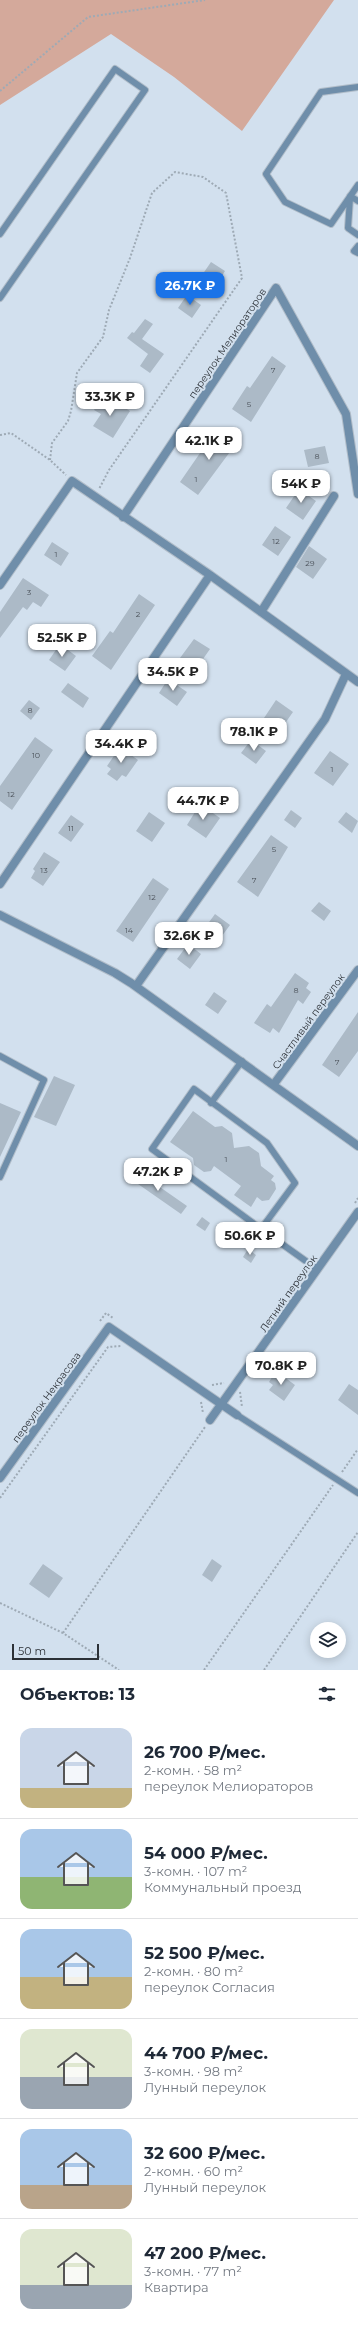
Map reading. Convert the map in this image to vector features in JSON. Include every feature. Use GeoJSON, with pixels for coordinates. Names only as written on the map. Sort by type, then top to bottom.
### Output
{"type":"FeatureCollection","features":[{"type":"Feature","properties":{"kind":"street","name":"переулок Мелиораторов"},"geometry":{"type":"LineString","coordinates":[[124,517],[276,288],[346,414],[358,494]]}},
{"type":"Feature","properties":{"kind":"street"},"geometry":{"type":"LineString","coordinates":[[0,585],[72,481],[210,575],[358,682]]}},
{"type":"Feature","properties":{"kind":"street"},"geometry":{"type":"LineString","coordinates":[[260,612],[334,496]]}},
{"type":"Feature","properties":{"kind":"street"},"geometry":{"type":"LineString","coordinates":[[0,884],[3,874],[210,575]]}},
{"type":"Feature","properties":{"kind":"street"},"geometry":{"type":"LineString","coordinates":[[136,986],[325,720],[346,674]]}},
{"type":"Feature","properties":{"kind":"street"},"geometry":{"type":"LineString","coordinates":[[0,915],[116,973],[242,1061],[358,1146]]}},
{"type":"Feature","properties":{"kind":"street","name":"Счастливый переулок"},"geometry":{"type":"LineString","coordinates":[[274,1084],[358,970]]}},
{"type":"Feature","properties":{"kind":"street","name":"Летний переулок"},"geometry":{"type":"LineString","coordinates":[[210,1420],[358,1212]]}},
{"type":"Feature","properties":{"kind":"street","name":"переулок Некрасова"},"geometry":{"type":"LineString","coordinates":[[0,1478],[109,1327],[206,1393]]}},
{"type":"Feature","properties":{"kind":"street"},"geometry":{"type":"LineString","coordinates":[[206,1393],[238,1415]]}},
{"type":"Feature","properties":{"kind":"lane"},"geometry":{"type":"LineString","coordinates":[[0,234],[115,69],[145,90],[0,298]]}},
{"type":"Feature","properties":{"kind":"lane"},"geometry":{"type":"LineString","coordinates":[[358,87],[321,92],[266,174],[285,202],[331,224],[358,185]]}},
{"type":"Feature","properties":{"kind":"lane"},"geometry":{"type":"LineString","coordinates":[[350,196],[358,201]]}},
{"type":"Feature","properties":{"kind":"lane"},"geometry":{"type":"LineString","coordinates":[[350,196],[348,228],[358,235]]}},
{"type":"Feature","properties":{"kind":"lane"},"geometry":{"type":"LineString","coordinates":[[358,246],[354,251],[358,253]]}},
{"type":"Feature","properties":{"kind":"lane"},"geometry":{"type":"LineString","coordinates":[[0,1056],[44,1080],[0,1177]]}},
{"type":"Feature","properties":{"kind":"lane"},"geometry":{"type":"LineString","coordinates":[[212,1103],[242,1061]]}},
{"type":"Feature","properties":{"kind":"lane"},"geometry":{"type":"LineString","coordinates":[[261,1230],[295,1183],[267,1143],[194,1090],[152,1149],[261,1230],[317,1269]]}},
{"type":"Feature","properties":{"kind":"lane"},"geometry":{"type":"LineString","coordinates":[[238,1415],[358,1493]]}},
{"type":"Feature","properties":{"kind":"path"},"geometry":{"type":"LineString","coordinates":[[0,91],[88,17],[205,0]]}},
{"type":"Feature","properties":{"kind":"path"},"geometry":{"type":"LineString","coordinates":[[50,460],[52,443],[68,421],[77,373],[103,337],[109,310],[130,258],[152,193],[174,172],[203,177],[226,193],[242,278],[109,470],[95,497]]}},
{"type":"Feature","properties":{"kind":"path"},"geometry":{"type":"LineString","coordinates":[[0,435],[11,433],[50,460],[72,481]]}},
{"type":"Feature","properties":{"kind":"path"},"geometry":{"type":"LineString","coordinates":[[98,1324],[106,1313],[119,1322]]}},
{"type":"Feature","properties":{"kind":"path"},"geometry":{"type":"LineString","coordinates":[[0,1498],[108,1348],[123,1346]]}},
{"type":"Feature","properties":{"kind":"path"},"geometry":{"type":"LineString","coordinates":[[201,1401],[212,1385],[228,1383]]}},
{"type":"Feature","properties":{"kind":"path"},"geometry":{"type":"LineString","coordinates":[[63,1633],[210,1420]]}},
{"type":"Feature","properties":{"kind":"path"},"geometry":{"type":"LineString","coordinates":[[204,1670],[358,1449]]}},
{"type":"Feature","properties":{"kind":"path"},"geometry":{"type":"LineString","coordinates":[[264,1670],[358,1532]]}},
{"type":"Feature","properties":{"kind":"path"},"geometry":{"type":"LineString","coordinates":[[0,1603],[63,1633],[119,1670]]}},
{"type":"Feature","properties":{"kind":"shaded area"},"geometry":{"type":"Polygon","coordinates":[[[0,0],[334,0],[242,131],[174,77],[111,34],[0,105],[0,0]]]}},
{"type":"Feature","properties":{"kind":"building"},"geometry":{"type":"Polygon","coordinates":[[[211,262],[225,271],[215,287],[200,278],[211,262]]]}},
{"type":"Feature","properties":{"kind":"building"},"geometry":{"type":"Polygon","coordinates":[[[187,295],[201,305],[192,318],[178,308],[187,295]]]}},
{"type":"Feature","properties":{"kind":"building"},"geometry":{"type":"Polygon","coordinates":[[[145,319],[153,324],[142,339],[164,354],[150,373],[140,366],[148,354],[127,338],[132,332],[134,333],[145,319]]]}},
{"type":"Feature","properties":{"kind":"building"},"geometry":{"type":"Polygon","coordinates":[[[272,356],[286,366],[251,422],[232,409],[247,386],[250,388],[272,356]]]}},
{"type":"Feature","properties":{"kind":"building"},"geometry":{"type":"Polygon","coordinates":[[[101,398],[109,402],[111,399],[130,411],[113,438],[93,426],[101,414],[94,410],[101,398]]]}},
{"type":"Feature","properties":{"kind":"building"},"geometry":{"type":"Polygon","coordinates":[[[218,427],[238,441],[198,495],[180,482],[218,427]]]}},
{"type":"Feature","properties":{"kind":"building"},"geometry":{"type":"Polygon","coordinates":[[[325,446],[329,463],[308,467],[304,450],[325,446]]]}},
{"type":"Feature","properties":{"kind":"building"},"geometry":{"type":"Polygon","coordinates":[[[299,489],[316,501],[303,520],[286,508],[299,489]]]}},
{"type":"Feature","properties":{"kind":"building"},"geometry":{"type":"Polygon","coordinates":[[[275,526],[291,537],[278,556],[262,545],[275,526]]]}},
{"type":"Feature","properties":{"kind":"building"},"geometry":{"type":"Polygon","coordinates":[[[52,542],[69,553],[61,566],[44,555],[52,542]]]}},
{"type":"Feature","properties":{"kind":"building"},"geometry":{"type":"Polygon","coordinates":[[[309,546],[327,559],[313,579],[296,567],[309,546]]]}},
{"type":"Feature","properties":{"kind":"building"},"geometry":{"type":"Polygon","coordinates":[[[23,578],[49,595],[41,607],[33,602],[27,610],[23,607],[0,638],[0,612],[23,578]]]}},
{"type":"Feature","properties":{"kind":"building"},"geometry":{"type":"Polygon","coordinates":[[[139,594],[155,605],[111,670],[92,656],[110,631],[113,633],[139,594]]]}},
{"type":"Feature","properties":{"kind":"building"},"geometry":{"type":"Polygon","coordinates":[[[194,639],[210,649],[196,669],[180,658],[194,639]]]}},
{"type":"Feature","properties":{"kind":"building"},"geometry":{"type":"Polygon","coordinates":[[[60,644],[76,656],[65,671],[49,660],[60,644]]]}},
{"type":"Feature","properties":{"kind":"building"},"geometry":{"type":"Polygon","coordinates":[[[168,679],[187,692],[177,706],[159,693],[168,679]]]}},
{"type":"Feature","properties":{"kind":"building"},"geometry":{"type":"Polygon","coordinates":[[[68,683],[89,698],[83,708],[61,692],[68,683]]]}},
{"type":"Feature","properties":{"kind":"building"},"geometry":{"type":"Polygon","coordinates":[[[29,700],[40,708],[31,720],[20,711],[29,700]]]}},
{"type":"Feature","properties":{"kind":"building"},"geometry":{"type":"Polygon","coordinates":[[[276,700],[293,712],[281,729],[264,718],[276,700]]]}},
{"type":"Feature","properties":{"kind":"building"},"geometry":{"type":"Polygon","coordinates":[[[35,737],[53,750],[12,810],[0,801],[0,786],[35,737]]]}},
{"type":"Feature","properties":{"kind":"building"},"geometry":{"type":"Polygon","coordinates":[[[251,740],[266,751],[256,764],[241,753],[251,740]]]}},
{"type":"Feature","properties":{"kind":"building"},"geometry":{"type":"Polygon","coordinates":[[[120,747],[138,760],[126,777],[122,775],[117,781],[107,774],[111,769],[107,766],[120,747]]]}},
{"type":"Feature","properties":{"kind":"building"},"geometry":{"type":"Polygon","coordinates":[[[330,751],[349,764],[333,786],[314,773],[330,751]]]}},
{"type":"Feature","properties":{"kind":"building"},"geometry":{"type":"Polygon","coordinates":[[[200,804],[220,818],[206,838],[187,825],[200,804]]]}},
{"type":"Feature","properties":{"kind":"building"},"geometry":{"type":"Polygon","coordinates":[[[291,810],[302,818],[295,828],[284,820],[291,810]]]}},
{"type":"Feature","properties":{"kind":"building"},"geometry":{"type":"Polygon","coordinates":[[[149,812],[165,823],[152,842],[136,831],[149,812]]]}},
{"type":"Feature","properties":{"kind":"building"},"geometry":{"type":"Polygon","coordinates":[[[346,812],[358,821],[352,833],[338,822],[346,812]]]}},
{"type":"Feature","properties":{"kind":"building"},"geometry":{"type":"Polygon","coordinates":[[[71,815],[84,824],[71,842],[58,833],[71,815]]]}},
{"type":"Feature","properties":{"kind":"building"},"geometry":{"type":"Polygon","coordinates":[[[271,835],[288,847],[258,897],[237,882],[271,835]]]}},
{"type":"Feature","properties":{"kind":"building"},"geometry":{"type":"Polygon","coordinates":[[[44,852],[60,862],[43,886],[31,878],[35,871],[33,869],[44,852]]]}},
{"type":"Feature","properties":{"kind":"building"},"geometry":{"type":"Polygon","coordinates":[[[153,878],[169,889],[133,942],[116,931],[153,878]]]}},
{"type":"Feature","properties":{"kind":"building"},"geometry":{"type":"Polygon","coordinates":[[[319,902],[331,911],[324,921],[311,911],[319,902]]]}},
{"type":"Feature","properties":{"kind":"building"},"geometry":{"type":"Polygon","coordinates":[[[215,914],[230,925],[219,940],[204,929],[215,914]]]}},
{"type":"Feature","properties":{"kind":"building"},"geometry":{"type":"Polygon","coordinates":[[[188,944],[201,954],[190,969],[177,959],[188,944]]]}},
{"type":"Feature","properties":{"kind":"building"},"geometry":{"type":"Polygon","coordinates":[[[295,973],[309,983],[306,988],[311,992],[303,1004],[298,1000],[279,1033],[273,1028],[270,1033],[254,1023],[267,1004],[271,1007],[295,973]]]}},
{"type":"Feature","properties":{"kind":"building"},"geometry":{"type":"Polygon","coordinates":[[[214,992],[227,1001],[218,1014],[205,1005],[214,992]]]}},
{"type":"Feature","properties":{"kind":"building"},"geometry":{"type":"Polygon","coordinates":[[[358,1012],[358,1051],[339,1077],[322,1065],[358,1012]]]}},
{"type":"Feature","properties":{"kind":"building"},"geometry":{"type":"Polygon","coordinates":[[[54,1076],[75,1085],[56,1126],[34,1117],[54,1076]]]}},
{"type":"Feature","properties":{"kind":"building"},"geometry":{"type":"Polygon","coordinates":[[[0,1103],[21,1112],[0,1157],[0,1103]]]}},
{"type":"Feature","properties":{"kind":"building"},"geometry":{"type":"Polygon","coordinates":[[[193,1111],[215,1127],[222,1126],[232,1133],[234,1148],[249,1146],[259,1153],[261,1166],[274,1176],[271,1180],[275,1183],[276,1189],[269,1200],[262,1201],[257,1197],[251,1207],[234,1195],[241,1186],[214,1166],[211,1171],[204,1172],[194,1165],[193,1158],[170,1142],[193,1111]]]}},
{"type":"Feature","properties":{"kind":"building"},"geometry":{"type":"Polygon","coordinates":[[[134,1169],[187,1206],[181,1214],[128,1177],[134,1169]]]}},
{"type":"Feature","properties":{"kind":"building"},"geometry":{"type":"Polygon","coordinates":[[[202,1217],[210,1223],[205,1231],[196,1225],[202,1217]]]}},
{"type":"Feature","properties":{"kind":"building"},"geometry":{"type":"Polygon","coordinates":[[[225,1233],[234,1239],[228,1247],[220,1241],[225,1233]]]}},
{"type":"Feature","properties":{"kind":"building"},"geometry":{"type":"Polygon","coordinates":[[[248,1249],[256,1255],[251,1263],[243,1257],[248,1249]]]}},
{"type":"Feature","properties":{"kind":"building"},"geometry":{"type":"Polygon","coordinates":[[[276,1371],[295,1385],[284,1401],[269,1390],[273,1385],[269,1382],[276,1371]]]}},
{"type":"Feature","properties":{"kind":"building"},"geometry":{"type":"Polygon","coordinates":[[[349,1384],[358,1390],[358,1415],[338,1400],[349,1384]]]}},
{"type":"Feature","properties":{"kind":"building"},"geometry":{"type":"Polygon","coordinates":[[[212,1559],[222,1566],[212,1582],[202,1575],[212,1559]]]}},
{"type":"Feature","properties":{"kind":"building"},"geometry":{"type":"Polygon","coordinates":[[[43,1564],[63,1578],[49,1598],[29,1584],[43,1564]]]}}]}
